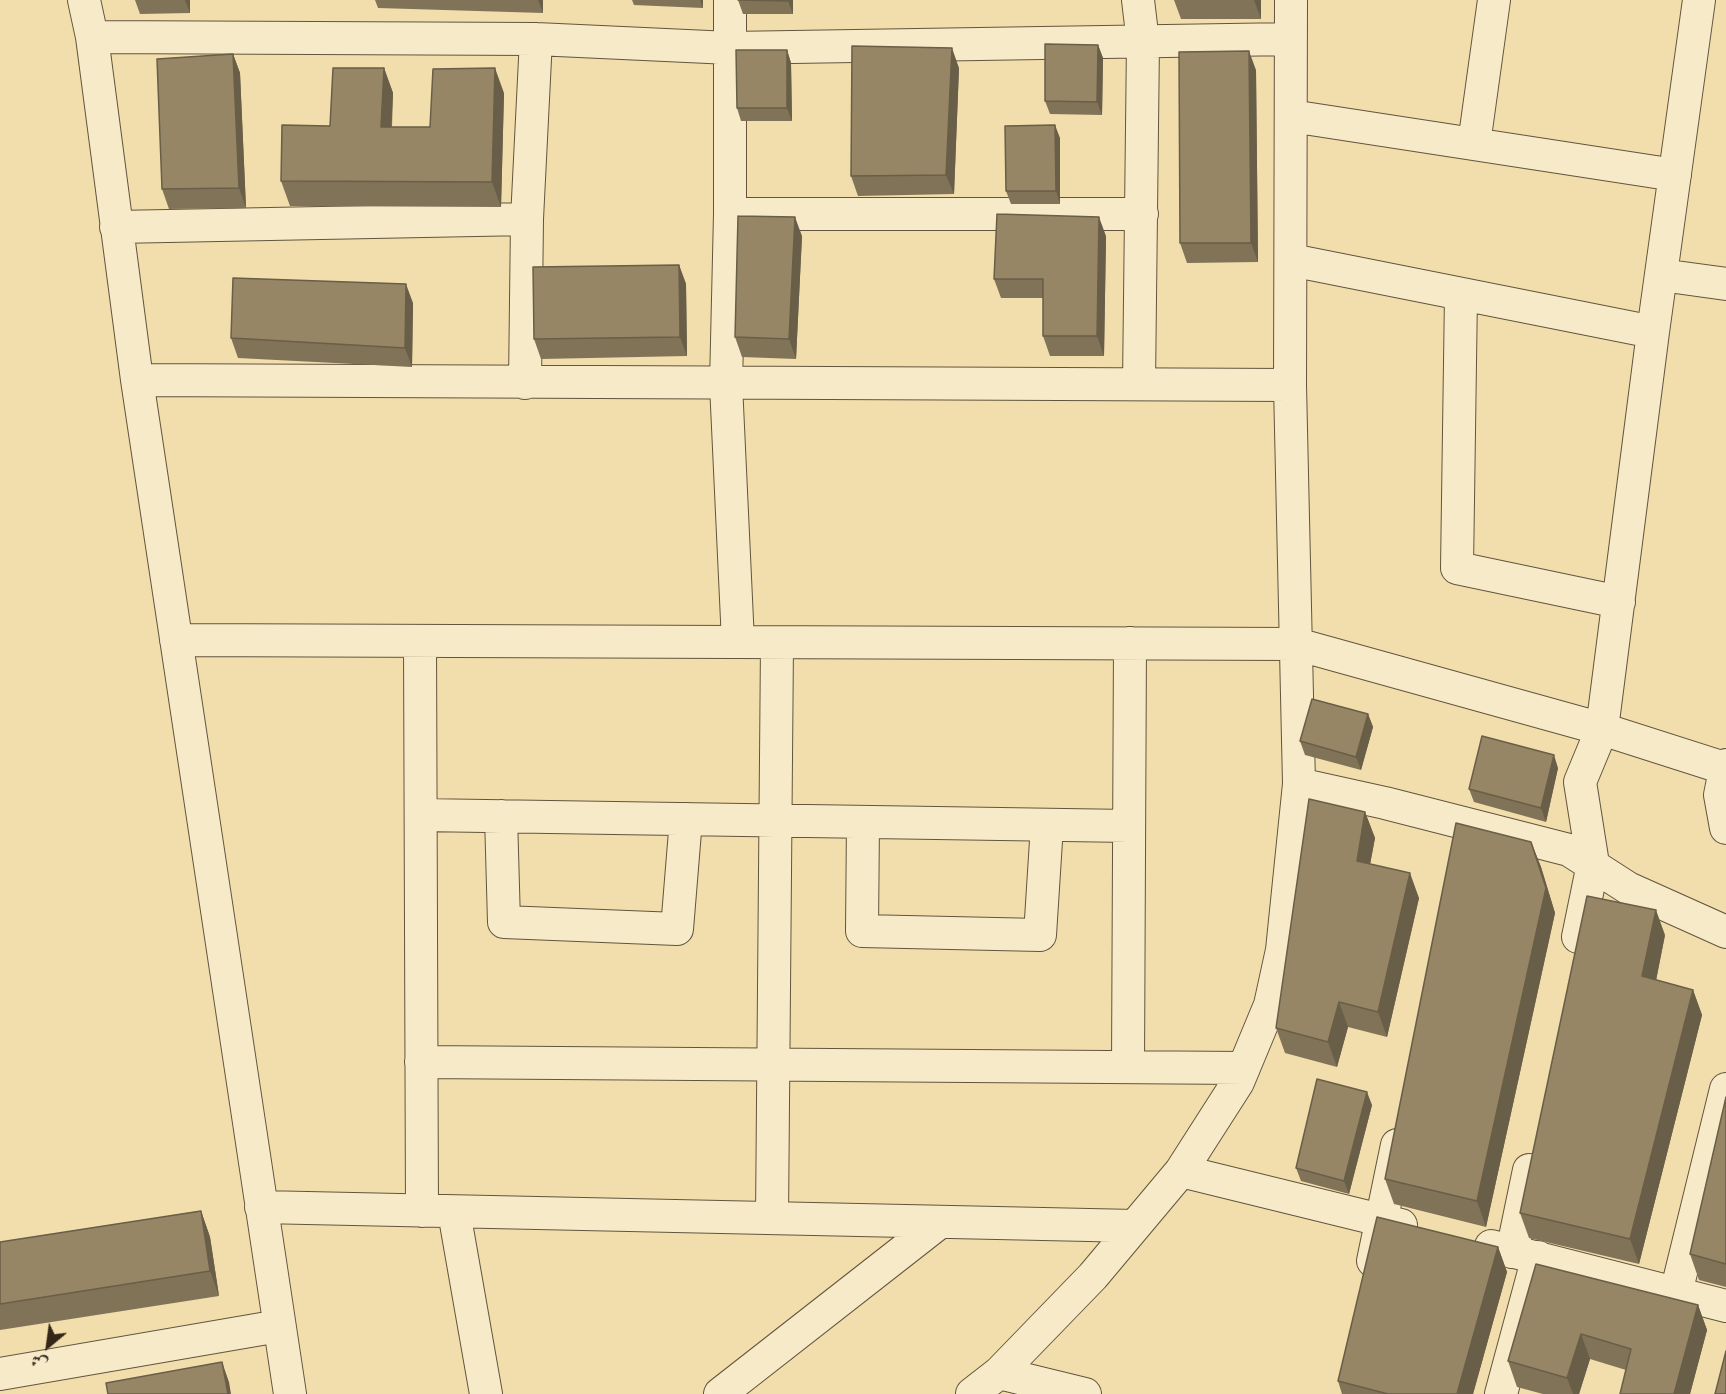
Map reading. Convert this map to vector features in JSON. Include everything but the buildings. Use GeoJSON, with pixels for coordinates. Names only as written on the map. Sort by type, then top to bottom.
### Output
{"type":"FeatureCollection","features":[{"type":"Feature","properties":{"kind":"street"},"geometry":{"type":"LineString","coordinates":[[84,0],[92,37],[137,380],[290,1394]]}},
{"type":"Feature","properties":{"kind":"street"},"geometry":{"type":"LineString","coordinates":[[730,0],[730,214],[726,384],[738,642]]}},
{"type":"Feature","properties":{"kind":"street"},"geometry":{"type":"LineString","coordinates":[[1138,0],[1143,42],[1139,384]]}},
{"type":"Feature","properties":{"kind":"street"},"geometry":{"type":"LineString","coordinates":[[972,1394],[999,1373],[1093,1276],[1181,1171],[1238,1082],[1270,1005],[1282,950],[1299,784],[1290,385],[1291,0]]}},
{"type":"Feature","properties":{"kind":"street"},"geometry":{"type":"LineString","coordinates":[[1474,144],[1494,0]]}},
{"type":"Feature","properties":{"kind":"street"},"geometry":{"type":"LineString","coordinates":[[1572,966],[1593,864],[1580,782],[1602,729],[1653,332],[1699,0]]}},
{"type":"Feature","properties":{"kind":"street"},"geometry":{"type":"LineString","coordinates":[[92,37],[536,39],[730,48],[1291,39]]}},
{"type":"Feature","properties":{"kind":"street"},"geometry":{"type":"LineString","coordinates":[[525,383],[527,219],[536,39]]}},
{"type":"Feature","properties":{"kind":"street"},"geometry":{"type":"LineString","coordinates":[[1291,116],[1675,175]]}},
{"type":"Feature","properties":{"kind":"street"},"geometry":{"type":"LineString","coordinates":[[730,214],[1142,214]]}},
{"type":"Feature","properties":{"kind":"street"},"geometry":{"type":"LineString","coordinates":[[116,227],[527,219]]}},
{"type":"Feature","properties":{"kind":"street"},"geometry":{"type":"LineString","coordinates":[[1290,260],[1653,332]]}},
{"type":"Feature","properties":{"kind":"street"},"geometry":{"type":"LineString","coordinates":[[1661,275],[1726,284]]}},
{"type":"Feature","properties":{"kind":"street"},"geometry":{"type":"LineString","coordinates":[[1461,294],[1457,568],[1619,602]]}},
{"type":"Feature","properties":{"kind":"street"},"geometry":{"type":"LineString","coordinates":[[137,380],[1290,385]]}},
{"type":"Feature","properties":{"kind":"street"},"geometry":{"type":"LineString","coordinates":[[176,640],[1296,644],[1602,729],[1725,766],[1720,795],[1726,828]]}},
{"type":"Feature","properties":{"kind":"street"},"geometry":{"type":"LineString","coordinates":[[420,641],[422,1210]]}},
{"type":"Feature","properties":{"kind":"street"},"geometry":{"type":"LineString","coordinates":[[772,1218],[777,643]]}},
{"type":"Feature","properties":{"kind":"street"},"geometry":{"type":"LineString","coordinates":[[1128,1067],[1131,644]]}},
{"type":"Feature","properties":{"kind":"street"},"geometry":{"type":"LineString","coordinates":[[1299,784],[1460,834],[1569,850],[1628,888],[1726,932]]}},
{"type":"Feature","properties":{"kind":"street"},"geometry":{"type":"LineString","coordinates":[[421,814],[1129,826]]}},
{"type":"Feature","properties":{"kind":"street"},"geometry":{"type":"LineString","coordinates":[[501,816],[504,922],[677,929],[686,819]]}},
{"type":"Feature","properties":{"kind":"street"},"geometry":{"type":"LineString","coordinates":[[863,822],[862,931],[1040,935],[1047,825]]}},
{"type":"Feature","properties":{"kind":"street"},"geometry":{"type":"LineString","coordinates":[[421,1062],[1244,1068]]}},
{"type":"Feature","properties":{"kind":"street"},"geometry":{"type":"LineString","coordinates":[[1676,1293],[1726,1089]]}},
{"type":"Feature","properties":{"kind":"street"},"geometry":{"type":"LineString","coordinates":[[1367,1290],[1403,1115]]}},
{"type":"Feature","properties":{"kind":"street"},"geometry":{"type":"LineString","coordinates":[[1501,1394],[1525,1254],[1536,1137]]}},
{"type":"Feature","properties":{"kind":"street"},"geometry":{"type":"LineString","coordinates":[[1181,1171],[1425,1231]]}},
{"type":"Feature","properties":{"kind":"street"},"geometry":{"type":"LineString","coordinates":[[261,1207],[1135,1226]]}},
{"type":"Feature","properties":{"kind":"street"},"geometry":{"type":"LineString","coordinates":[[454,1212],[486,1394]]}},
{"type":"Feature","properties":{"kind":"street"},"geometry":{"type":"LineString","coordinates":[[720,1394],[940,1222]]}},
{"type":"Feature","properties":{"kind":"street"},"geometry":{"type":"LineString","coordinates":[[1468,1241],[1726,1306]]}},
{"type":"Feature","properties":{"kind":"street"},"geometry":{"type":"LineString","coordinates":[[0,1374],[279,1326]]}},
{"type":"Feature","properties":{"kind":"street"},"geometry":{"type":"LineString","coordinates":[[999,1373],[1085,1394]]}}]}
